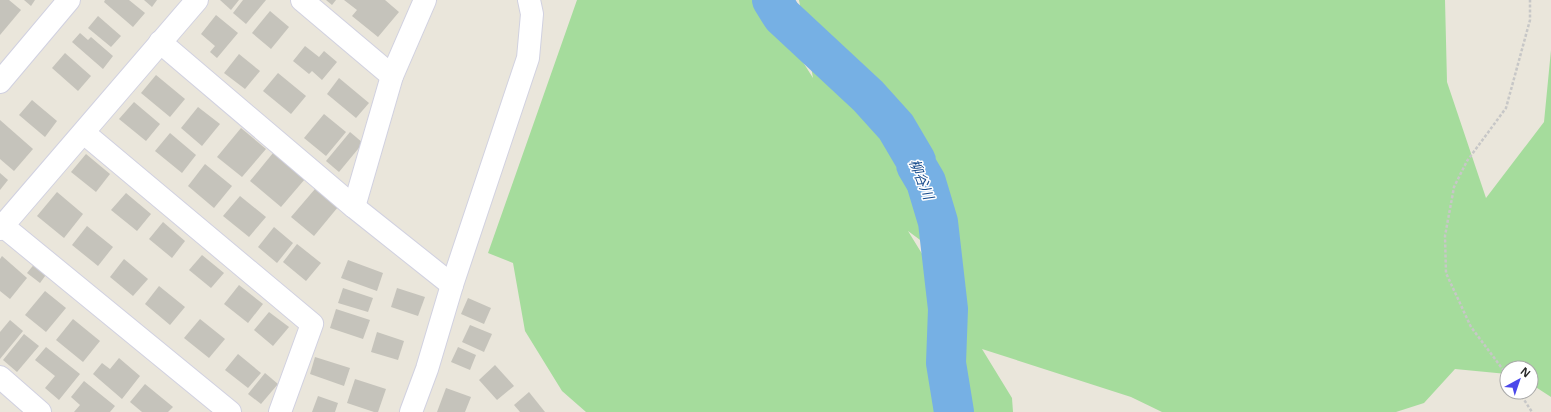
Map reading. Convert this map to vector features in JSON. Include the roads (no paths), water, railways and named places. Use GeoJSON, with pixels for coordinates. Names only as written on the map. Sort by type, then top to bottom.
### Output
{"type":"FeatureCollection","features":[{"type":"Feature","properties":{"kind":"street"},"geometry":{"type":"LineString","coordinates":[[3,73],[69,0]]}},
{"type":"Feature","properties":{"kind":"street"},"geometry":{"type":"LineString","coordinates":[[197,0],[1,228],[230,412]]}},
{"type":"Feature","properties":{"kind":"street"},"geometry":{"type":"LineString","coordinates":[[302,0],[392,76]]}},
{"type":"Feature","properties":{"kind":"street"},"geometry":{"type":"LineString","coordinates":[[354,207],[392,76],[425,0]]}},
{"type":"Feature","properties":{"kind":"street"},"geometry":{"type":"LineString","coordinates":[[411,412],[427,369],[452,284],[528,58],[532,14],[529,0]]}},
{"type":"Feature","properties":{"kind":"street"},"geometry":{"type":"LineString","coordinates":[[160,42],[354,207],[452,284]]}},
{"type":"Feature","properties":{"kind":"street"},"geometry":{"type":"LineString","coordinates":[[84,133],[312,324],[280,412]]}},
{"type":"Feature","properties":{"kind":"street"},"geometry":{"type":"LineString","coordinates":[[0,377],[40,412]]}},
{"type":"Feature","properties":{"kind":"waterway","name":"柳谷川"},"geometry":{"type":"LineString","coordinates":[[772,0],[782,16],[868,96],[896,127],[916,161],[916,165],[926,182],[938,222],[948,309],[946,363],[954,412]]}}]}
